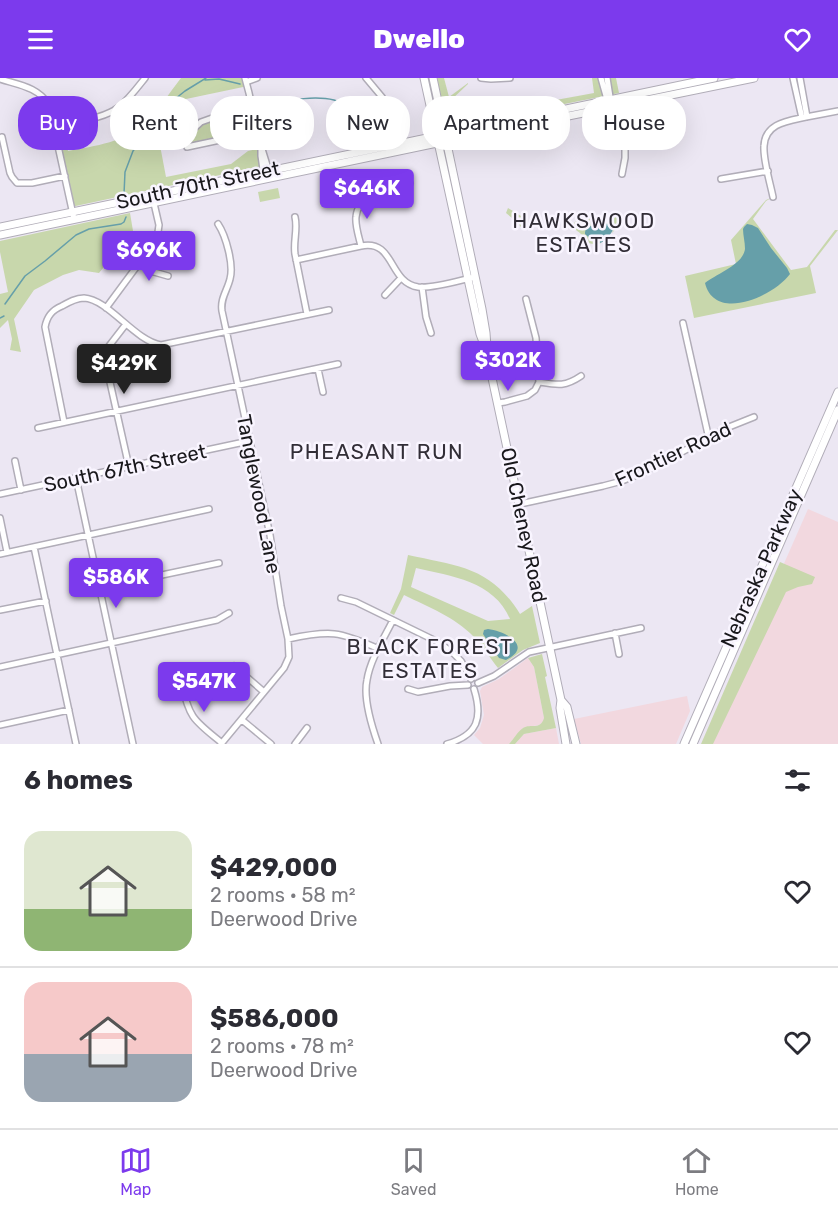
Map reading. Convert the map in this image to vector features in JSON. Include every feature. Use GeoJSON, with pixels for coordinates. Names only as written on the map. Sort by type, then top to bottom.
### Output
{"type":"FeatureCollection","features":[{"type":"Feature","properties":{"kind":"main road","name":"Old Cheney Road"},"geometry":{"type":"LineString","coordinates":[[424,78],[428,96]]}},
{"type":"Feature","properties":{"kind":"main road","name":"Old Cheney Road"},"geometry":{"type":"LineString","coordinates":[[433,78],[437,96]]}},
{"type":"Feature","properties":{"kind":"main road","name":"South 70th Street"},"geometry":{"type":"LineString","coordinates":[[635,96],[714,78]]}},
{"type":"Feature","properties":{"kind":"main road","name":"South 70th Street"},"geometry":{"type":"LineString","coordinates":[[645,96],[754,78]]}},
{"type":"Feature","properties":{"kind":"main road","name":"South 70th Street"},"geometry":{"type":"LineString","coordinates":[[0,235],[73,216],[422,142]]}},
{"type":"Feature","properties":{"kind":"main road","name":"Old Cheney Road"},"geometry":{"type":"LineString","coordinates":[[440,150],[471,278]]}},
{"type":"Feature","properties":{"kind":"main road","name":"Old Cheney Road"},"geometry":{"type":"LineString","coordinates":[[447,150],[480,334],[498,403],[550,647],[561,700],[560,708],[566,744]]}},
{"type":"Feature","properties":{"kind":"main road","name":"South 70th Street"},"geometry":{"type":"LineString","coordinates":[[0,227],[73,216]]}},
{"type":"Feature","properties":{"kind":"main road","name":"Nebraska Parkway"},"geometry":{"type":"LineString","coordinates":[[684,744],[838,392]]}},
{"type":"Feature","properties":{"kind":"main road","name":"Nebraska Parkway"},"geometry":{"type":"LineString","coordinates":[[693,744],[838,410]]}},
{"type":"Feature","properties":{"kind":"main road","name":"Old Cheney Road"},"geometry":{"type":"LineString","coordinates":[[561,700],[567,707],[576,744]]}},
{"type":"Feature","properties":{"kind":"street"},"geometry":{"type":"LineString","coordinates":[[98,117],[114,111],[125,102],[145,78]]}},
{"type":"Feature","properties":{"kind":"street"},"geometry":{"type":"LineString","coordinates":[[249,96],[245,80],[257,78]]}},
{"type":"Feature","properties":{"kind":"street"},"geometry":{"type":"LineString","coordinates":[[366,78],[381,96]]}},
{"type":"Feature","properties":{"kind":"street"},"geometry":{"type":"LineString","coordinates":[[481,78],[491,80],[510,78]]}},
{"type":"Feature","properties":{"kind":"street"},"geometry":{"type":"LineString","coordinates":[[601,78],[607,96]]}},
{"type":"Feature","properties":{"kind":"street"},"geometry":{"type":"LineString","coordinates":[[608,78],[609,96]]}},
{"type":"Feature","properties":{"kind":"street"},"geometry":{"type":"LineString","coordinates":[[793,78],[804,117]]}},
{"type":"Feature","properties":{"kind":"street"},"geometry":{"type":"LineString","coordinates":[[800,78],[804,117]]}},
{"type":"Feature","properties":{"kind":"street"},"geometry":{"type":"LineString","coordinates":[[0,79],[29,88],[42,96]]}},
{"type":"Feature","properties":{"kind":"street"},"geometry":{"type":"LineString","coordinates":[[772,196],[764,147],[768,132],[778,124],[838,111]]}},
{"type":"Feature","properties":{"kind":"street"},"geometry":{"type":"LineString","coordinates":[[240,116],[243,128],[233,131],[220,140],[187,147],[187,135],[204,120],[240,116]]}},
{"type":"Feature","properties":{"kind":"street"},"geometry":{"type":"LineString","coordinates":[[2,137],[10,172],[17,183],[34,183],[65,176]]}},
{"type":"Feature","properties":{"kind":"street"},"geometry":{"type":"LineString","coordinates":[[59,150],[73,216]]}},
{"type":"Feature","properties":{"kind":"street"},"geometry":{"type":"LineString","coordinates":[[262,150],[267,175]]}},
{"type":"Feature","properties":{"kind":"street"},"geometry":{"type":"LineString","coordinates":[[622,174],[625,150]]}},
{"type":"Feature","properties":{"kind":"street"},"geometry":{"type":"LineString","coordinates":[[721,179],[768,171]]}},
{"type":"Feature","properties":{"kind":"street"},"geometry":{"type":"LineString","coordinates":[[361,246],[356,219],[357,209],[362,201],[371,195],[410,183]]}},
{"type":"Feature","properties":{"kind":"street"},"geometry":{"type":"LineString","coordinates":[[106,308],[155,243],[159,225],[153,199]]}},
{"type":"Feature","properties":{"kind":"street"},"geometry":{"type":"LineString","coordinates":[[295,217],[294,245],[307,314]]}},
{"type":"Feature","properties":{"kind":"street","name":"Tanglewood Lane"},"geometry":{"type":"LineString","coordinates":[[218,224],[225,238],[231,272],[221,307],[271,542],[280,606],[288,639],[289,657],[284,668],[264,692]]}},
{"type":"Feature","properties":{"kind":"street"},"geometry":{"type":"LineString","coordinates":[[296,260],[371,245],[380,248],[401,278],[413,285],[422,287],[471,278]]}},
{"type":"Feature","properties":{"kind":"street"},"geometry":{"type":"LineString","coordinates":[[141,262],[154,272],[168,276]]}},
{"type":"Feature","properties":{"kind":"street"},"geometry":{"type":"LineString","coordinates":[[385,295],[401,278]]}},
{"type":"Feature","properties":{"kind":"street"},"geometry":{"type":"LineString","coordinates":[[422,287],[426,317],[431,333]]}},
{"type":"Feature","properties":{"kind":"street"},"geometry":{"type":"LineString","coordinates":[[64,422],[45,322],[56,309],[79,299],[93,300],[148,340],[161,345],[329,310]]}},
{"type":"Feature","properties":{"kind":"street"},"geometry":{"type":"LineString","coordinates":[[498,403],[527,396],[535,390],[539,382],[536,338],[526,299]]}},
{"type":"Feature","properties":{"kind":"street"},"geometry":{"type":"LineString","coordinates":[[683,323],[709,439]]}},
{"type":"Feature","properties":{"kind":"street"},"geometry":{"type":"LineString","coordinates":[[126,324],[109,346],[105,360],[129,467]]}},
{"type":"Feature","properties":{"kind":"street"},"geometry":{"type":"LineString","coordinates":[[38,428],[338,364]]}},
{"type":"Feature","properties":{"kind":"street"},"geometry":{"type":"LineString","coordinates":[[318,369],[323,392]]}},
{"type":"Feature","properties":{"kind":"street"},"geometry":{"type":"LineString","coordinates":[[539,382],[564,385],[581,376]]}},
{"type":"Feature","properties":{"kind":"street","name":"Frontier Road"},"geometry":{"type":"LineString","coordinates":[[520,504],[622,481],[754,417]]}},
{"type":"Feature","properties":{"kind":"street","name":"South 67th Street"},"geometry":{"type":"LineString","coordinates":[[0,494],[249,441]]}},
{"type":"Feature","properties":{"kind":"street"},"geometry":{"type":"LineString","coordinates":[[15,461],[21,490]]}},
{"type":"Feature","properties":{"kind":"street"},"geometry":{"type":"LineString","coordinates":[[76,478],[133,744]]}},
{"type":"Feature","properties":{"kind":"street"},"geometry":{"type":"LineString","coordinates":[[0,554],[209,509]]}},
{"type":"Feature","properties":{"kind":"street"},"geometry":{"type":"LineString","coordinates":[[0,518],[7,552]]}},
{"type":"Feature","properties":{"kind":"street"},"geometry":{"type":"LineString","coordinates":[[34,547],[76,744]]}},
{"type":"Feature","properties":{"kind":"street"},"geometry":{"type":"LineString","coordinates":[[100,588],[219,562]]}},
{"type":"Feature","properties":{"kind":"street"},"geometry":{"type":"LineString","coordinates":[[341,598],[356,602],[438,642],[447,647],[461,661],[470,682],[470,688],[474,689],[479,709],[478,721],[462,738],[447,744]]}},
{"type":"Feature","properties":{"kind":"street"},"geometry":{"type":"LineString","coordinates":[[0,610],[46,601]]}},
{"type":"Feature","properties":{"kind":"street"},"geometry":{"type":"LineString","coordinates":[[0,667],[217,620],[229,613]]}},
{"type":"Feature","properties":{"kind":"street"},"geometry":{"type":"LineString","coordinates":[[378,744],[370,715],[366,683],[372,663],[393,620]]}},
{"type":"Feature","properties":{"kind":"street"},"geometry":{"type":"LineString","coordinates":[[474,689],[478,683],[494,676],[527,653],[641,628]]}},
{"type":"Feature","properties":{"kind":"street"},"geometry":{"type":"LineString","coordinates":[[288,639],[315,633],[332,633],[355,638],[379,649]]}},
{"type":"Feature","properties":{"kind":"street"},"geometry":{"type":"LineString","coordinates":[[615,633],[619,654]]}},
{"type":"Feature","properties":{"kind":"street"},"geometry":{"type":"LineString","coordinates":[[182,684],[190,713],[221,744],[264,692],[234,666]]}},
{"type":"Feature","properties":{"kind":"street"},"geometry":{"type":"LineString","coordinates":[[408,690],[418,692],[470,682],[475,679],[478,683]]}},
{"type":"Feature","properties":{"kind":"street"},"geometry":{"type":"LineString","coordinates":[[0,725],[69,710]]}},
{"type":"Feature","properties":{"kind":"street"},"geometry":{"type":"LineString","coordinates":[[242,720],[271,744]]}},
{"type":"Feature","properties":{"kind":"street"},"geometry":{"type":"LineString","coordinates":[[295,744],[307,728]]}},
{"type":"Feature","properties":{"kind":"shaded area"},"geometry":{"type":"Polygon","coordinates":[[[808,509],[838,522],[838,744],[708,744],[724,700],[808,509]]]}},
{"type":"Feature","properties":{"kind":"shaded area"},"geometry":{"type":"Polygon","coordinates":[[[528,658],[534,667],[543,722],[523,728],[509,744],[483,744],[474,735],[480,728],[484,715],[480,691],[482,687],[499,679],[528,658]]]}},
{"type":"Feature","properties":{"kind":"shaded area"},"geometry":{"type":"Polygon","coordinates":[[[687,696],[690,711],[676,744],[581,744],[574,719],[687,696]]]}},
{"type":"Feature","properties":{"kind":"shaded area"},"geometry":{"type":"Polygon","coordinates":[[[556,728],[559,744],[515,744],[524,734],[556,728]]]}},
{"type":"Feature","properties":{"kind":"green space"},"geometry":{"type":"Polygon","coordinates":[[[181,78],[245,78],[248,86],[198,96],[168,96],[181,78]]]}},
{"type":"Feature","properties":{"kind":"green space"},"geometry":{"type":"Polygon","coordinates":[[[437,78],[444,78],[449,96],[441,96],[437,78]]]}},
{"type":"Feature","properties":{"kind":"green space"},"geometry":{"type":"Polygon","coordinates":[[[592,78],[616,78],[619,93],[582,96],[582,100],[570,103],[570,97],[594,93],[592,78]]]}},
{"type":"Feature","properties":{"kind":"green space"},"geometry":{"type":"Polygon","coordinates":[[[468,83],[455,96],[450,96],[468,83]]]}},
{"type":"Feature","properties":{"kind":"green space"},"geometry":{"type":"Polygon","coordinates":[[[210,121],[210,142],[198,145],[198,126],[201,122],[210,121]]]}},
{"type":"Feature","properties":{"kind":"green space"},"geometry":{"type":"Polygon","coordinates":[[[110,142],[110,150],[161,150],[166,177],[231,164],[252,150],[261,150],[262,166],[71,207],[60,150],[98,150],[99,145],[110,142]]]}},
{"type":"Feature","properties":{"kind":"green space"},"geometry":{"type":"Polygon","coordinates":[[[278,188],[280,198],[260,202],[258,192],[278,188]]]}},
{"type":"Feature","properties":{"kind":"green space"},"geometry":{"type":"Polygon","coordinates":[[[773,197],[766,201],[753,219],[791,270],[807,267],[835,230],[838,230],[810,266],[816,293],[694,318],[685,276],[736,264],[731,240],[766,200],[773,197]]]}},
{"type":"Feature","properties":{"kind":"green space"},"geometry":{"type":"Polygon","coordinates":[[[508,208],[528,219],[527,229],[523,230],[506,213],[508,208]]]}},
{"type":"Feature","properties":{"kind":"green space"},"geometry":{"type":"Polygon","coordinates":[[[130,213],[133,231],[99,273],[79,270],[63,275],[34,290],[14,319],[21,352],[10,350],[12,339],[8,320],[0,328],[0,294],[8,292],[0,241],[130,213]]]}},
{"type":"Feature","properties":{"kind":"green space"},"geometry":{"type":"Polygon","coordinates":[[[623,216],[624,220],[612,233],[613,230],[604,223],[588,227],[588,236],[595,244],[601,243],[598,245],[588,243],[574,227],[574,223],[582,219],[623,216]]]}},
{"type":"Feature","properties":{"kind":"green space"},"geometry":{"type":"Polygon","coordinates":[[[408,555],[472,571],[497,586],[520,614],[532,606],[540,643],[523,650],[498,668],[467,630],[432,608],[404,595],[394,615],[390,613],[401,589],[408,555]],[[416,568],[411,587],[488,621],[510,619],[503,606],[482,588],[457,578],[416,568]]]}},
{"type":"Feature","properties":{"kind":"green space"},"geometry":{"type":"Polygon","coordinates":[[[780,562],[815,577],[812,584],[786,592],[713,744],[701,744],[780,562]]]}},
{"type":"Feature","properties":{"kind":"green space"},"geometry":{"type":"Polygon","coordinates":[[[542,654],[556,728],[524,734],[515,744],[509,744],[521,729],[538,726],[544,718],[534,667],[528,658],[542,654]]]}},
{"type":"Feature","properties":{"kind":"water"},"geometry":{"type":"Polygon","coordinates":[[[604,223],[613,225],[613,230],[606,239],[596,244],[585,234],[585,231],[587,228],[604,223]]]}},
{"type":"Feature","properties":{"kind":"water"},"geometry":{"type":"Polygon","coordinates":[[[747,224],[758,228],[790,274],[759,297],[732,304],[720,302],[711,295],[705,283],[734,264],[743,255],[745,249],[743,229],[747,224]]]}},
{"type":"Feature","properties":{"kind":"water"},"geometry":{"type":"Polygon","coordinates":[[[484,630],[495,630],[514,640],[517,650],[514,655],[506,660],[499,658],[483,634],[484,630]]]}},
{"type":"Feature","properties":{"kind":"waterway"},"geometry":{"type":"LineString","coordinates":[[124,194],[125,172],[133,151],[175,99],[206,78]]}},
{"type":"Feature","properties":{"kind":"waterway"},"geometry":{"type":"LineString","coordinates":[[205,80],[219,79],[240,84]]}},
{"type":"Feature","properties":{"kind":"waterway"},"geometry":{"type":"LineString","coordinates":[[314,98],[326,99]]}},
{"type":"Feature","properties":{"kind":"waterway"},"geometry":{"type":"LineString","coordinates":[[5,304],[25,276],[76,235],[89,229],[121,224],[126,217]]}},
{"type":"Feature","properties":{"kind":"waterway"},"geometry":{"type":"LineString","coordinates":[[0,318],[4,316]]}},
{"type":"Feature","properties":{"kind":"district","name":"HAWKSWOOD ESTATES"},"geometry":{"type":"Point","coordinates":[584,232]}},
{"type":"Feature","properties":{"kind":"district","name":"PHEASANT RUN"},"geometry":{"type":"Point","coordinates":[377,451]}},
{"type":"Feature","properties":{"kind":"district","name":"BLACK FOREST ESTATES"},"geometry":{"type":"Point","coordinates":[430,658]}}]}
